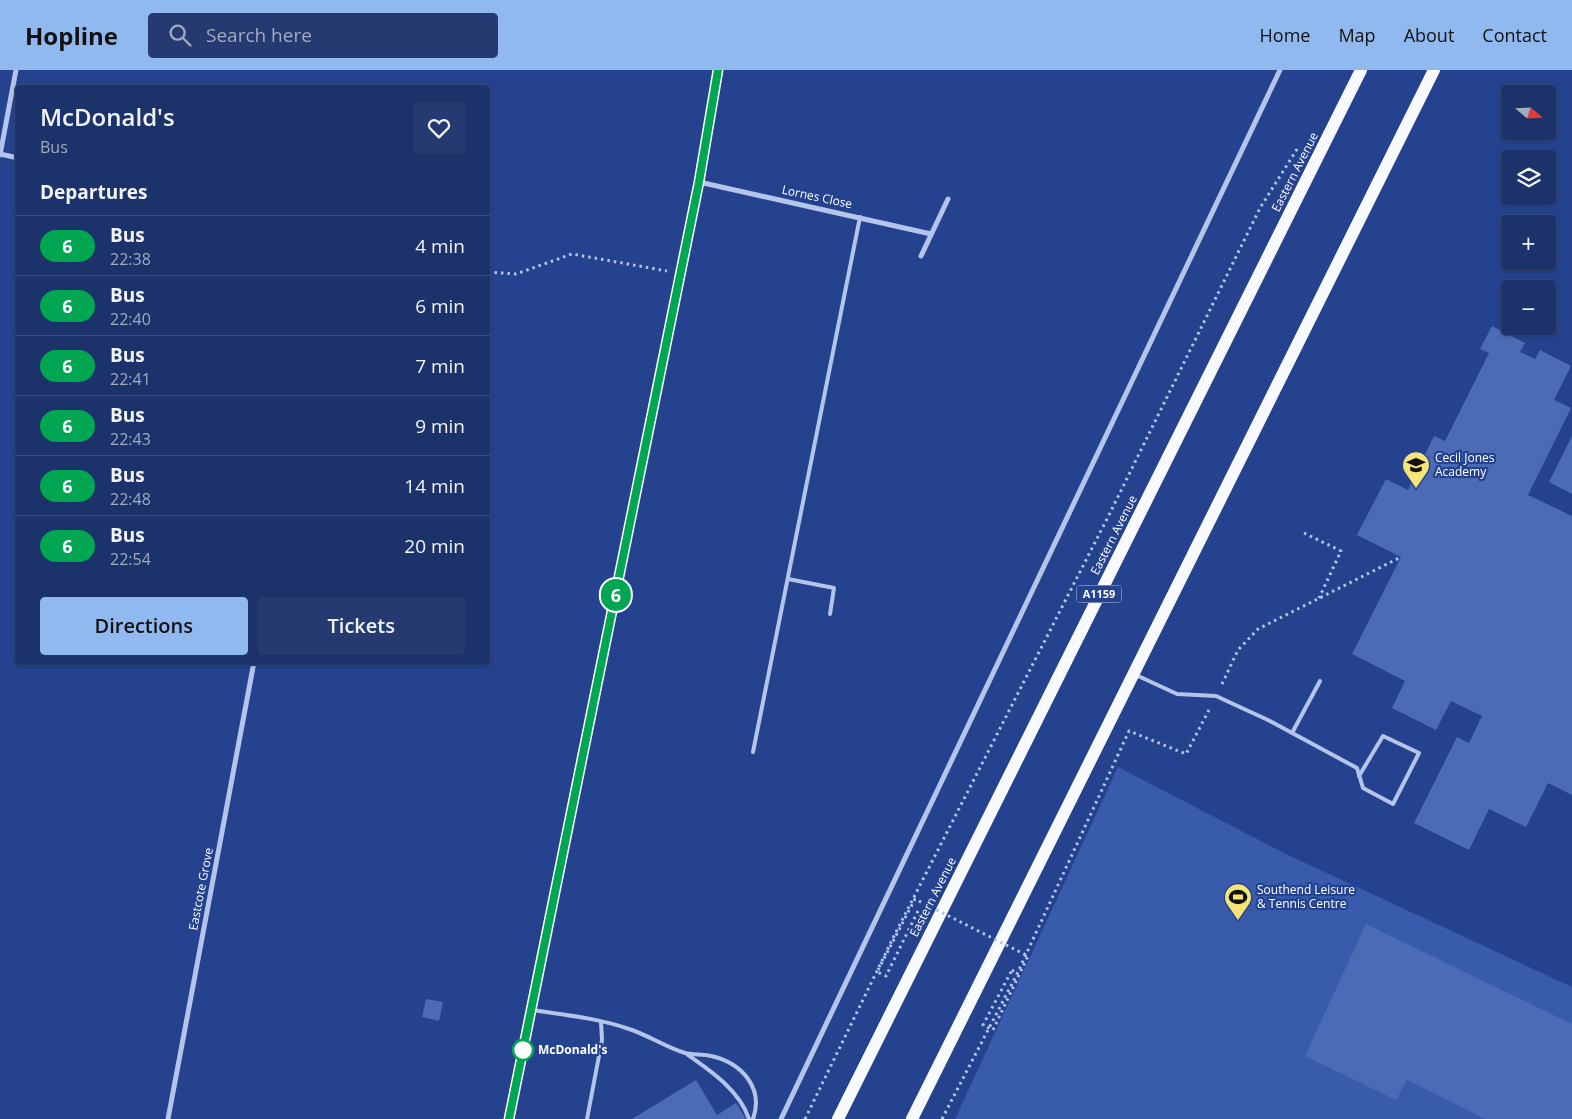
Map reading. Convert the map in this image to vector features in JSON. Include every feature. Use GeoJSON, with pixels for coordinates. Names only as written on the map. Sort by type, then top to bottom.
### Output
{"type":"FeatureCollection","features":[{"type":"Feature","properties":{"kind":"main road","name":"Eastern Avenue"},"geometry":{"type":"LineString","coordinates":[[838,1119],[1361,70]]}},
{"type":"Feature","properties":{"kind":"main road"},"geometry":{"type":"LineString","coordinates":[[912,1119],[1434,70]]}},
{"type":"Feature","properties":{"kind":"street"},"geometry":{"type":"LineString","coordinates":[[15,158],[0,155],[16,70]]}},
{"type":"Feature","properties":{"kind":"street"},"geometry":{"type":"LineString","coordinates":[[509,1119],[681,274],[718,70]]}},
{"type":"Feature","properties":{"kind":"street"},"geometry":{"type":"LineString","coordinates":[[781,1119],[1280,70]]}},
{"type":"Feature","properties":{"kind":"street","name":"Lornes Close"},"geometry":{"type":"LineString","coordinates":[[699,182],[931,234]]}},
{"type":"Feature","properties":{"kind":"street"},"geometry":{"type":"LineString","coordinates":[[921,256],[948,199]]}},
{"type":"Feature","properties":{"kind":"street","name":"Eastcote Grove"},"geometry":{"type":"LineString","coordinates":[[168,1119],[253,665]]}},
{"type":"Feature","properties":{"kind":"lane"},"geometry":{"type":"LineString","coordinates":[[753,752],[860,217]]}},
{"type":"Feature","properties":{"kind":"lane"},"geometry":{"type":"LineString","coordinates":[[788,579],[834,588],[830,614]]}},
{"type":"Feature","properties":{"kind":"lane"},"geometry":{"type":"LineString","coordinates":[[1134,674],[1178,694],[1216,696],[1292,733],[1357,768],[1363,788],[1393,804],[1419,753],[1383,736],[1360,776]]}},
{"type":"Feature","properties":{"kind":"lane"},"geometry":{"type":"LineString","coordinates":[[1292,733],[1320,681]]}},
{"type":"Feature","properties":{"kind":"lane"},"geometry":{"type":"LineString","coordinates":[[532,1010],[629,1029],[686,1053],[711,1056],[727,1061],[740,1070],[751,1082],[756,1094],[757,1109],[753,1119]]}},
{"type":"Feature","properties":{"kind":"lane"},"geometry":{"type":"LineString","coordinates":[[588,1119],[602,1040],[601,1022]]}},
{"type":"Feature","properties":{"kind":"lane"},"geometry":{"type":"LineString","coordinates":[[686,1053],[733,1092],[746,1109],[749,1119]]}},
{"type":"Feature","properties":{"kind":"path"},"geometry":{"type":"LineString","coordinates":[[805,1119],[894,936],[1109,515],[1260,208],[1300,144]]}},
{"type":"Feature","properties":{"kind":"path"},"geometry":{"type":"LineString","coordinates":[[490,272],[516,274],[572,254],[681,274]]}},
{"type":"Feature","properties":{"kind":"path"},"geometry":{"type":"LineString","coordinates":[[1304,533],[1341,551],[1319,598]]}},
{"type":"Feature","properties":{"kind":"path"},"geometry":{"type":"LineString","coordinates":[[942,1119],[1017,974],[1129,731],[1186,754],[1238,650],[1258,629],[1401,556]]}},
{"type":"Feature","properties":{"kind":"path"},"geometry":{"type":"LineString","coordinates":[[918,911],[886,976],[877,972],[915,899],[1028,956],[993,1030],[984,1025],[1012,970],[1017,974]]}},
{"type":"Feature","properties":{"kind":"shaded area","name":"Southend Leisure & Tennis Centre"},"geometry":{"type":"Polygon","coordinates":[[[1118,767],[1288,855],[1572,987],[1572,1119],[955,1119],[1118,767]]]}},
{"type":"Feature","properties":{"kind":"building"},"geometry":{"type":"Polygon","coordinates":[[[1492,326],[1501,331],[1501,335],[1509,335],[1525,343],[1520,352],[1535,359],[1540,350],[1571,366],[1554,400],[1571,408],[1528,495],[1572,516],[1572,795],[1548,783],[1526,827],[1489,809],[1469,850],[1414,823],[1457,737],[1469,743],[1482,716],[1451,701],[1436,730],[1392,708],[1405,681],[1352,654],[1401,557],[1357,535],[1386,479],[1408,490],[1434,436],[1445,441],[1489,353],[1480,349],[1492,326]]]}},
{"type":"Feature","properties":{"kind":"building"},"geometry":{"type":"Polygon","coordinates":[[[1572,436],[1572,494],[1549,482],[1572,436]]]}},
{"type":"Feature","properties":{"kind":"building","name":"Southend Leisure & Tennis Centre"},"geometry":{"type":"Polygon","coordinates":[[[1366,924],[1572,1024],[1572,1119],[1485,1119],[1407,1080],[1396,1100],[1305,1056],[1366,924]]]}},
{"type":"Feature","properties":{"kind":"building"},"geometry":{"type":"Polygon","coordinates":[[[426,999],[443,1002],[439,1021],[422,1017],[426,999]]]}},
{"type":"Feature","properties":{"kind":"building"},"geometry":{"type":"Polygon","coordinates":[[[696,1080],[717,1115],[736,1103],[746,1119],[632,1119],[696,1080]]]}},
{"type":"Feature","properties":{"kind":"bus line","name":"6"},"geometry":{"type":"LineString","coordinates":[[509,1119],[699,182],[718,70]]}},
{"type":"Feature","properties":{"kind":"place","name":"Cecil Jones Academy"},"geometry":{"type":"Point","coordinates":[1416,489]}},
{"type":"Feature","properties":{"kind":"place","name":"Southend Leisure & Tennis Centre"},"geometry":{"type":"Point","coordinates":[1238,921]}},
{"type":"Feature","properties":{"kind":"place","name":"McDonald's"},"geometry":{"type":"Point","coordinates":[523,1050]}}]}
